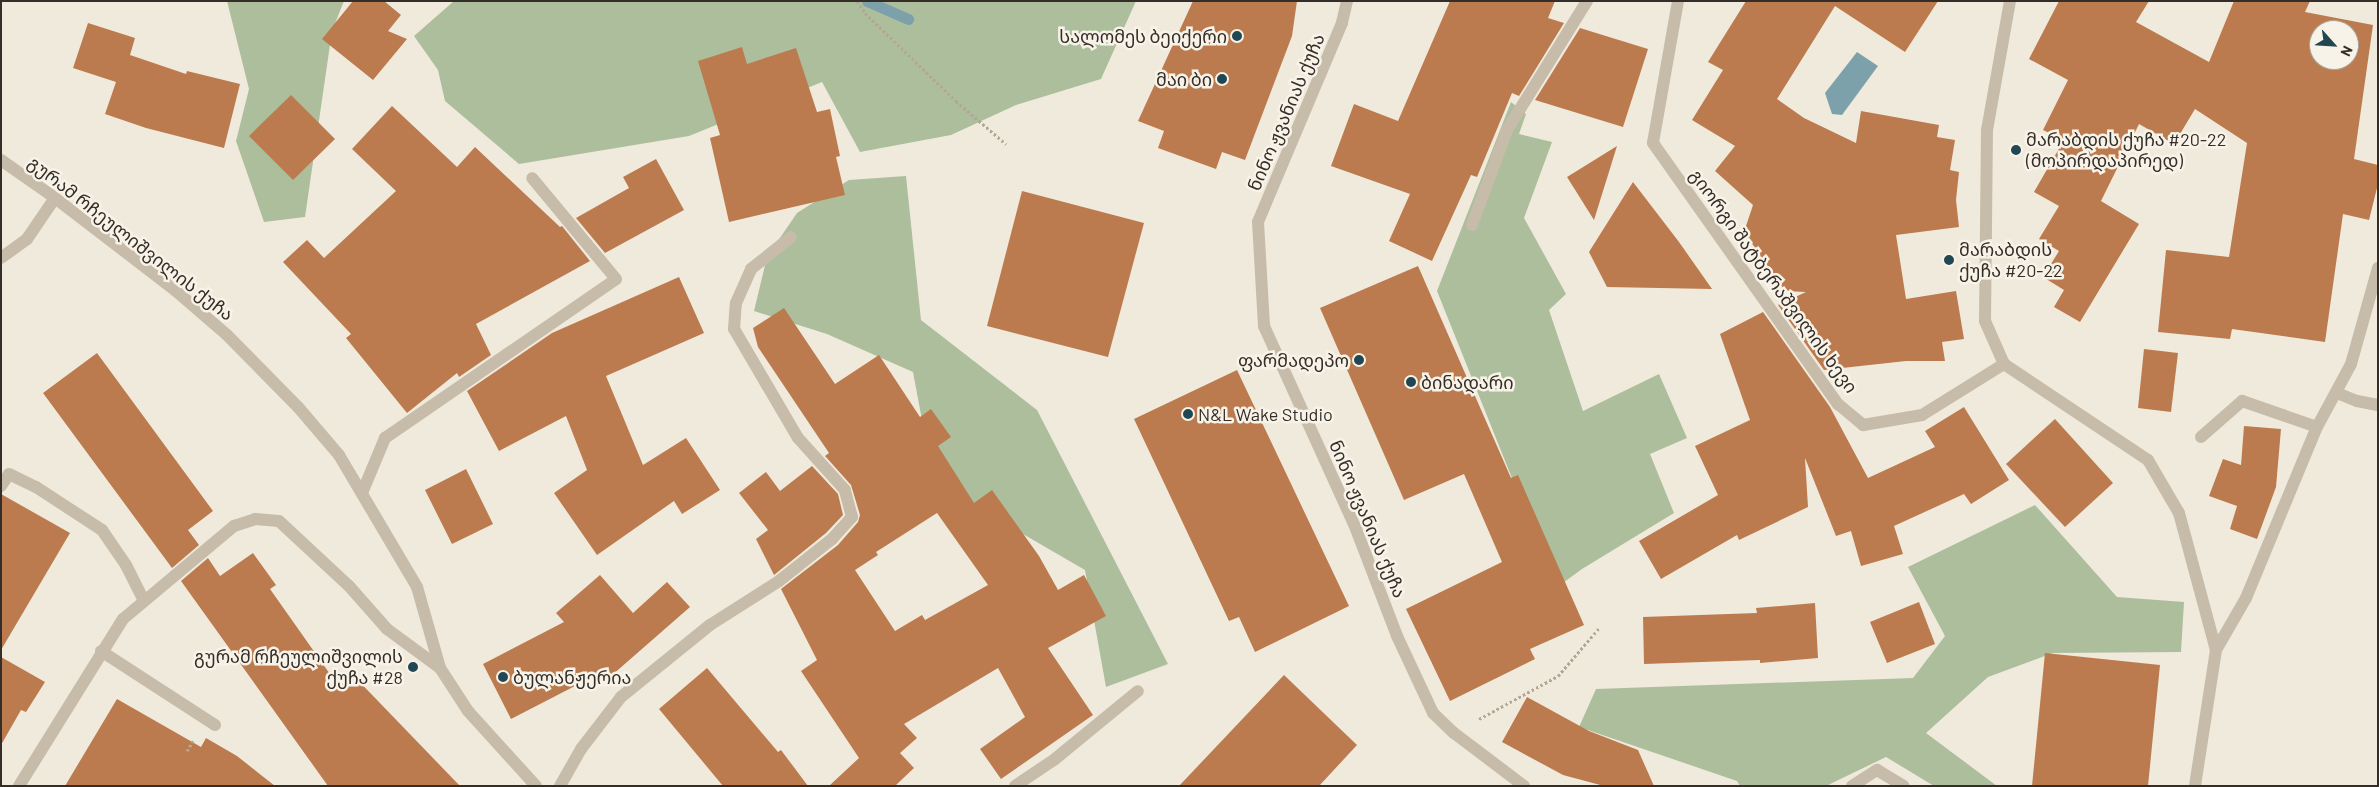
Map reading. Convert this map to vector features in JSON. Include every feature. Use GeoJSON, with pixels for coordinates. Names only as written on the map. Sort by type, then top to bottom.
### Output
{"type":"FeatureCollection","features":[{"type":"Feature","properties":{"kind":"street","name":"ნინო ჟვანიას ქუჩა"},"geometry":{"type":"LineString","coordinates":[[1346,1],[1342,23],[1258,222],[1264,326],[1356,529],[1405,654],[1433,714],[1454,733],[1524,786]]}},
{"type":"Feature","properties":{"kind":"street"},"geometry":{"type":"LineString","coordinates":[[1472,225],[1507,130],[1587,1]]}},
{"type":"Feature","properties":{"kind":"street","name":"გიორგი შატბერაშვილის ხევი"},"geometry":{"type":"LineString","coordinates":[[1678,1],[1653,143],[1838,404],[1864,425],[1922,415],[2004,364]]}},
{"type":"Feature","properties":{"kind":"street"},"geometry":{"type":"LineString","coordinates":[[2010,1],[1987,130],[1985,321],[2004,364],[2148,460],[2179,513],[2216,650]]}},
{"type":"Feature","properties":{"kind":"street","name":"გურამ რჩეულიშვილის ქუჩა"},"geometry":{"type":"LineString","coordinates":[[1,160],[55,198],[176,291],[227,335],[298,407],[339,455],[417,587],[440,668],[468,711],[536,786]]}},
{"type":"Feature","properties":{"kind":"street"},"geometry":{"type":"LineString","coordinates":[[362,493],[385,438],[616,280],[532,178]]}},
{"type":"Feature","properties":{"kind":"street"},"geometry":{"type":"LineString","coordinates":[[1,258],[27,239],[55,198]]}},
{"type":"Feature","properties":{"kind":"street"},"geometry":{"type":"LineString","coordinates":[[560,786],[581,749],[621,697],[710,625],[779,581],[832,539],[852,517],[845,490],[798,438],[734,329],[736,303],[751,268],[791,237]]}},
{"type":"Feature","properties":{"kind":"street"},"geometry":{"type":"LineString","coordinates":[[2195,786],[2216,650],[2246,598],[2317,427],[2352,364],[2378,268]]}},
{"type":"Feature","properties":{"kind":"street"},"geometry":{"type":"LineString","coordinates":[[2337,393],[2357,401],[2378,405]]}},
{"type":"Feature","properties":{"kind":"street"},"geometry":{"type":"LineString","coordinates":[[2201,437],[2242,401],[2317,427]]}},
{"type":"Feature","properties":{"kind":"street"},"geometry":{"type":"LineString","coordinates":[[1,486],[9,474],[53,497],[102,530],[126,564],[144,601]]}},
{"type":"Feature","properties":{"kind":"street"},"geometry":{"type":"LineString","coordinates":[[19,786],[101,650],[123,619],[234,526],[255,519],[280,521],[349,586],[388,628],[440,668]]}},
{"type":"Feature","properties":{"kind":"street"},"geometry":{"type":"LineString","coordinates":[[101,650],[215,725]]}},
{"type":"Feature","properties":{"kind":"street"},"geometry":{"type":"LineString","coordinates":[[1015,786],[1055,759],[1138,691]]}},
{"type":"Feature","properties":{"kind":"street"},"geometry":{"type":"LineString","coordinates":[[1852,786],[1877,770],[1904,786]]}},
{"type":"Feature","properties":{"kind":"path"},"geometry":{"type":"LineString","coordinates":[[857,1],[866,13],[956,101],[1006,144]]}},
{"type":"Feature","properties":{"kind":"path"},"geometry":{"type":"LineString","coordinates":[[1454,733],[1558,676],[1600,627]]}},
{"type":"Feature","properties":{"kind":"green space"},"geometry":{"type":"Polygon","coordinates":[[[227,1],[344,1],[332,31],[305,217],[264,222],[236,141],[249,89],[227,1]]]}},
{"type":"Feature","properties":{"kind":"green space"},"geometry":{"type":"Polygon","coordinates":[[[454,1],[1136,1],[1101,79],[1016,105],[951,135],[860,152],[822,82],[689,136],[519,164],[445,101],[438,70],[414,36],[454,1]]]}},
{"type":"Feature","properties":{"kind":"green space"},"geometry":{"type":"Polygon","coordinates":[[[1511,102],[1526,114],[1519,134],[1552,142],[1524,218],[1566,294],[1549,310],[1583,411],[1659,374],[1687,438],[1650,454],[1674,513],[1582,569],[1556,588],[1437,291],[1511,102]]]}},
{"type":"Feature","properties":{"kind":"green space"},"geometry":{"type":"Polygon","coordinates":[[[906,176],[921,320],[1037,410],[1168,664],[1106,687],[1085,570],[1002,522],[938,506],[913,372],[827,334],[754,311],[767,257],[797,213],[849,180],[906,176]]]}},
{"type":"Feature","properties":{"kind":"green space"},"geometry":{"type":"Polygon","coordinates":[[[2035,505],[2117,597],[2184,602],[2181,652],[2053,653],[1988,677],[1926,733],[1997,786],[1934,786],[1886,757],[1826,786],[1740,786],[1737,781],[1579,727],[1596,689],[1913,678],[1945,636],[1908,567],[2035,505]]]}},
{"type":"Feature","properties":{"kind":"water"},"geometry":{"type":"Polygon","coordinates":[[[1857,52],[1878,66],[1842,115],[1832,114],[1825,93],[1857,52]]]}},
{"type":"Feature","properties":{"kind":"building"},"geometry":{"type":"Polygon","coordinates":[[[353,1],[384,1],[401,15],[388,31],[407,39],[373,80],[322,39],[353,1]]]}},
{"type":"Feature","properties":{"kind":"building"},"geometry":{"type":"Polygon","coordinates":[[[1193,1],[1297,1],[1292,36],[1245,160],[1222,152],[1216,169],[1158,148],[1164,131],[1138,121],[1193,1]]]}},
{"type":"Feature","properties":{"kind":"building"},"geometry":{"type":"Polygon","coordinates":[[[1450,1],[1555,1],[1548,18],[1564,23],[1519,96],[1512,93],[1477,177],[1471,175],[1432,261],[1389,241],[1410,194],[1331,166],[1354,104],[1398,121],[1450,1]]]}},
{"type":"Feature","properties":{"kind":"building"},"geometry":{"type":"Polygon","coordinates":[[[1746,1],[1938,1],[1905,52],[1835,6],[1777,99],[1804,118],[1856,143],[1861,111],[1939,125],[1937,137],[1955,140],[1950,170],[1959,172],[1956,200],[1959,227],[1896,235],[1906,299],[1956,291],[1964,339],[1942,342],[1945,361],[1906,361],[1824,370],[1778,305],[1806,292],[1785,291],[1744,232],[1753,205],[1715,171],[1735,146],[1692,120],[1723,70],[1708,62],[1746,1]]]}},
{"type":"Feature","properties":{"kind":"building"},"geometry":{"type":"Polygon","coordinates":[[[2059,1],[2149,1],[2136,22],[2209,62],[2234,1],[2310,1],[2305,12],[2347,20],[2309,20],[2309,70],[2359,70],[2359,22],[2373,25],[2354,159],[2378,165],[2378,184],[2369,220],[2343,214],[2325,342],[2232,329],[2230,339],[2158,332],[2166,250],[2229,257],[2247,143],[2195,109],[2174,144],[2139,124],[2101,201],[2139,224],[2080,322],[2054,307],[2064,290],[2043,277],[2059,251],[2039,239],[2059,206],[2034,192],[2064,140],[2043,130],[2068,80],[2029,59],[2059,1]]]}},
{"type":"Feature","properties":{"kind":"building"},"geometry":{"type":"Polygon","coordinates":[[[88,23],[135,38],[130,55],[186,74],[187,71],[240,84],[224,148],[146,128],[105,114],[116,82],[73,68],[88,23]]]}},
{"type":"Feature","properties":{"kind":"building"},"geometry":{"type":"Polygon","coordinates":[[[1580,28],[1648,49],[1623,127],[1535,100],[1580,28]]]}},
{"type":"Feature","properties":{"kind":"building"},"geometry":{"type":"Polygon","coordinates":[[[742,47],[747,64],[796,48],[817,112],[830,109],[840,156],[836,157],[845,195],[729,222],[710,138],[720,135],[698,61],[742,47]]]}},
{"type":"Feature","properties":{"kind":"building"},"geometry":{"type":"Polygon","coordinates":[[[291,95],[335,139],[293,180],[249,136],[291,95]]]}},
{"type":"Feature","properties":{"kind":"building"},"geometry":{"type":"Polygon","coordinates":[[[392,106],[457,167],[475,147],[560,227],[562,226],[590,261],[476,324],[491,355],[459,377],[457,373],[407,413],[346,338],[351,334],[283,262],[307,240],[324,258],[396,191],[352,149],[392,106]]]}},
{"type":"Feature","properties":{"kind":"building"},"geometry":{"type":"Polygon","coordinates":[[[1617,146],[1594,220],[1567,177],[1617,146]]]}},
{"type":"Feature","properties":{"kind":"building"},"geometry":{"type":"Polygon","coordinates":[[[656,159],[684,210],[605,253],[576,218],[629,188],[623,177],[656,159]]]}},
{"type":"Feature","properties":{"kind":"building"},"geometry":{"type":"Polygon","coordinates":[[[1633,182],[1712,289],[1607,287],[1589,252],[1633,182]]]}},
{"type":"Feature","properties":{"kind":"building"},"geometry":{"type":"Polygon","coordinates":[[[1022,191],[1144,223],[1108,357],[987,326],[1022,191]]]}},
{"type":"Feature","properties":{"kind":"building"},"geometry":{"type":"Polygon","coordinates":[[[1418,266],[1511,478],[1518,475],[1584,625],[1530,649],[1535,659],[1450,701],[1406,609],[1502,562],[1464,474],[1404,500],[1320,308],[1418,266]]]}},
{"type":"Feature","properties":{"kind":"building"},"geometry":{"type":"Polygon","coordinates":[[[679,277],[704,333],[606,376],[643,465],[686,438],[720,490],[682,514],[674,501],[597,555],[554,493],[587,470],[566,416],[499,451],[467,391],[552,333],[679,277]]]}},
{"type":"Feature","properties":{"kind":"building"},"geometry":{"type":"Polygon","coordinates":[[[784,308],[835,384],[879,355],[920,417],[931,409],[951,437],[938,446],[974,503],[992,490],[1039,556],[1058,590],[1084,575],[1106,616],[1048,648],[1093,715],[1001,779],[980,749],[1025,717],[998,668],[904,724],[917,738],[900,753],[914,768],[895,786],[829,786],[859,758],[801,671],[817,660],[781,589],[838,545],[858,522],[860,515],[851,485],[825,456],[829,453],[758,347],[753,328],[784,308]],[[937,513],[876,552],[878,555],[855,570],[895,631],[922,615],[925,620],[988,585],[937,513]]]}},
{"type":"Feature","properties":{"kind":"building"},"geometry":{"type":"Polygon","coordinates":[[[1763,312],[1830,407],[1868,478],[1935,447],[1925,431],[1964,407],[2009,480],[1971,504],[1964,494],[1894,526],[1903,554],[1861,566],[1851,531],[1836,536],[1805,458],[1808,507],[1739,540],[1737,535],[1661,579],[1639,541],[1718,495],[1695,446],[1750,420],[1720,334],[1763,312]]]}},
{"type":"Feature","properties":{"kind":"building"},"geometry":{"type":"Polygon","coordinates":[[[2144,349],[2178,353],[2171,412],[2138,408],[2144,349]]]}},
{"type":"Feature","properties":{"kind":"building"},"geometry":{"type":"Polygon","coordinates":[[[97,353],[213,511],[188,530],[199,545],[172,568],[43,393],[97,353]]]}},
{"type":"Feature","properties":{"kind":"building"},"geometry":{"type":"Polygon","coordinates":[[[1237,370],[1349,606],[1255,652],[1239,617],[1229,621],[1134,419],[1237,370]]]}},
{"type":"Feature","properties":{"kind":"building"},"geometry":{"type":"Polygon","coordinates":[[[2055,419],[2113,483],[2065,527],[2006,464],[2055,419]]]}},
{"type":"Feature","properties":{"kind":"building"},"geometry":{"type":"Polygon","coordinates":[[[2244,426],[2281,429],[2276,487],[2257,539],[2230,529],[2237,506],[2209,496],[2223,459],[2241,465],[2244,426]]]}},
{"type":"Feature","properties":{"kind":"building"},"geometry":{"type":"Polygon","coordinates":[[[812,466],[838,494],[843,515],[826,533],[774,575],[756,539],[768,530],[739,493],[766,472],[780,491],[812,466]]]}},
{"type":"Feature","properties":{"kind":"building"},"geometry":{"type":"Polygon","coordinates":[[[466,469],[493,524],[452,544],[425,490],[466,469]]]}},
{"type":"Feature","properties":{"kind":"building"},"geometry":{"type":"Polygon","coordinates":[[[1,494],[70,533],[1,650],[1,494]]]}},
{"type":"Feature","properties":{"kind":"building"},"geometry":{"type":"Polygon","coordinates":[[[253,553],[276,585],[270,589],[337,684],[350,672],[460,786],[328,786],[181,581],[208,558],[220,576],[253,553]]]}},
{"type":"Feature","properties":{"kind":"building"},"geometry":{"type":"Polygon","coordinates":[[[600,575],[633,613],[667,582],[690,607],[611,676],[606,670],[511,719],[483,664],[564,622],[556,613],[600,575]]]}},
{"type":"Feature","properties":{"kind":"building"},"geometry":{"type":"Polygon","coordinates":[[[1919,602],[1935,644],[1887,663],[1870,622],[1919,602]]]}},
{"type":"Feature","properties":{"kind":"building"},"geometry":{"type":"Polygon","coordinates":[[[1815,603],[1818,658],[1760,663],[1760,660],[1644,664],[1643,617],[1757,613],[1756,608],[1815,603]]]}},
{"type":"Feature","properties":{"kind":"building"},"geometry":{"type":"Polygon","coordinates":[[[2045,653],[2160,665],[2148,786],[2032,786],[2045,653]]]}},
{"type":"Feature","properties":{"kind":"building"},"geometry":{"type":"Polygon","coordinates":[[[1,657],[45,682],[26,712],[21,710],[1,745],[1,657]]]}},
{"type":"Feature","properties":{"kind":"building"},"geometry":{"type":"Polygon","coordinates":[[[707,668],[778,752],[781,750],[808,786],[723,786],[659,709],[707,668]]]}},
{"type":"Feature","properties":{"kind":"building"},"geometry":{"type":"Polygon","coordinates":[[[1284,675],[1357,745],[1319,786],[1179,786],[1284,675]]]}},
{"type":"Feature","properties":{"kind":"building"},"geometry":{"type":"Polygon","coordinates":[[[1527,697],[1589,731],[1638,750],[1654,786],[1604,786],[1563,775],[1502,742],[1527,697]]]}},
{"type":"Feature","properties":{"kind":"building"},"geometry":{"type":"Polygon","coordinates":[[[117,699],[201,747],[206,738],[237,756],[275,786],[65,786],[117,699]]]}},
{"type":"Feature","properties":{"kind":"waterway"},"geometry":{"type":"LineString","coordinates":[[867,1],[908,19]]}},
{"type":"Feature","properties":{"kind":"place","name":"სალომეს ბეიქერი"},"geometry":{"type":"Point","coordinates":[1237,36]}},
{"type":"Feature","properties":{"kind":"place","name":"მაი ბი"},"geometry":{"type":"Point","coordinates":[1222,79]}},
{"type":"Feature","properties":{"kind":"place","name":"მარაბდის ქუჩა #20-22 (მოპირდაპირედ)"},"geometry":{"type":"Point","coordinates":[2016,150]}},
{"type":"Feature","properties":{"kind":"place","name":"მარაბდის ქუჩა #20-22"},"geometry":{"type":"Point","coordinates":[1949,260]}},
{"type":"Feature","properties":{"kind":"place","name":"ფარმადეპო"},"geometry":{"type":"Point","coordinates":[1359,360]}},
{"type":"Feature","properties":{"kind":"place","name":"ბინადარი"},"geometry":{"type":"Point","coordinates":[1411,382]}},
{"type":"Feature","properties":{"kind":"place","name":"N&L Wake Studio"},"geometry":{"type":"Point","coordinates":[1188,414]}},
{"type":"Feature","properties":{"kind":"place","name":"გურამ რჩეულიშვილის ქუჩა #28"},"geometry":{"type":"Point","coordinates":[413,667]}},
{"type":"Feature","properties":{"kind":"place","name":"ბულანჟერია"},"geometry":{"type":"Point","coordinates":[503,677]}}]}
